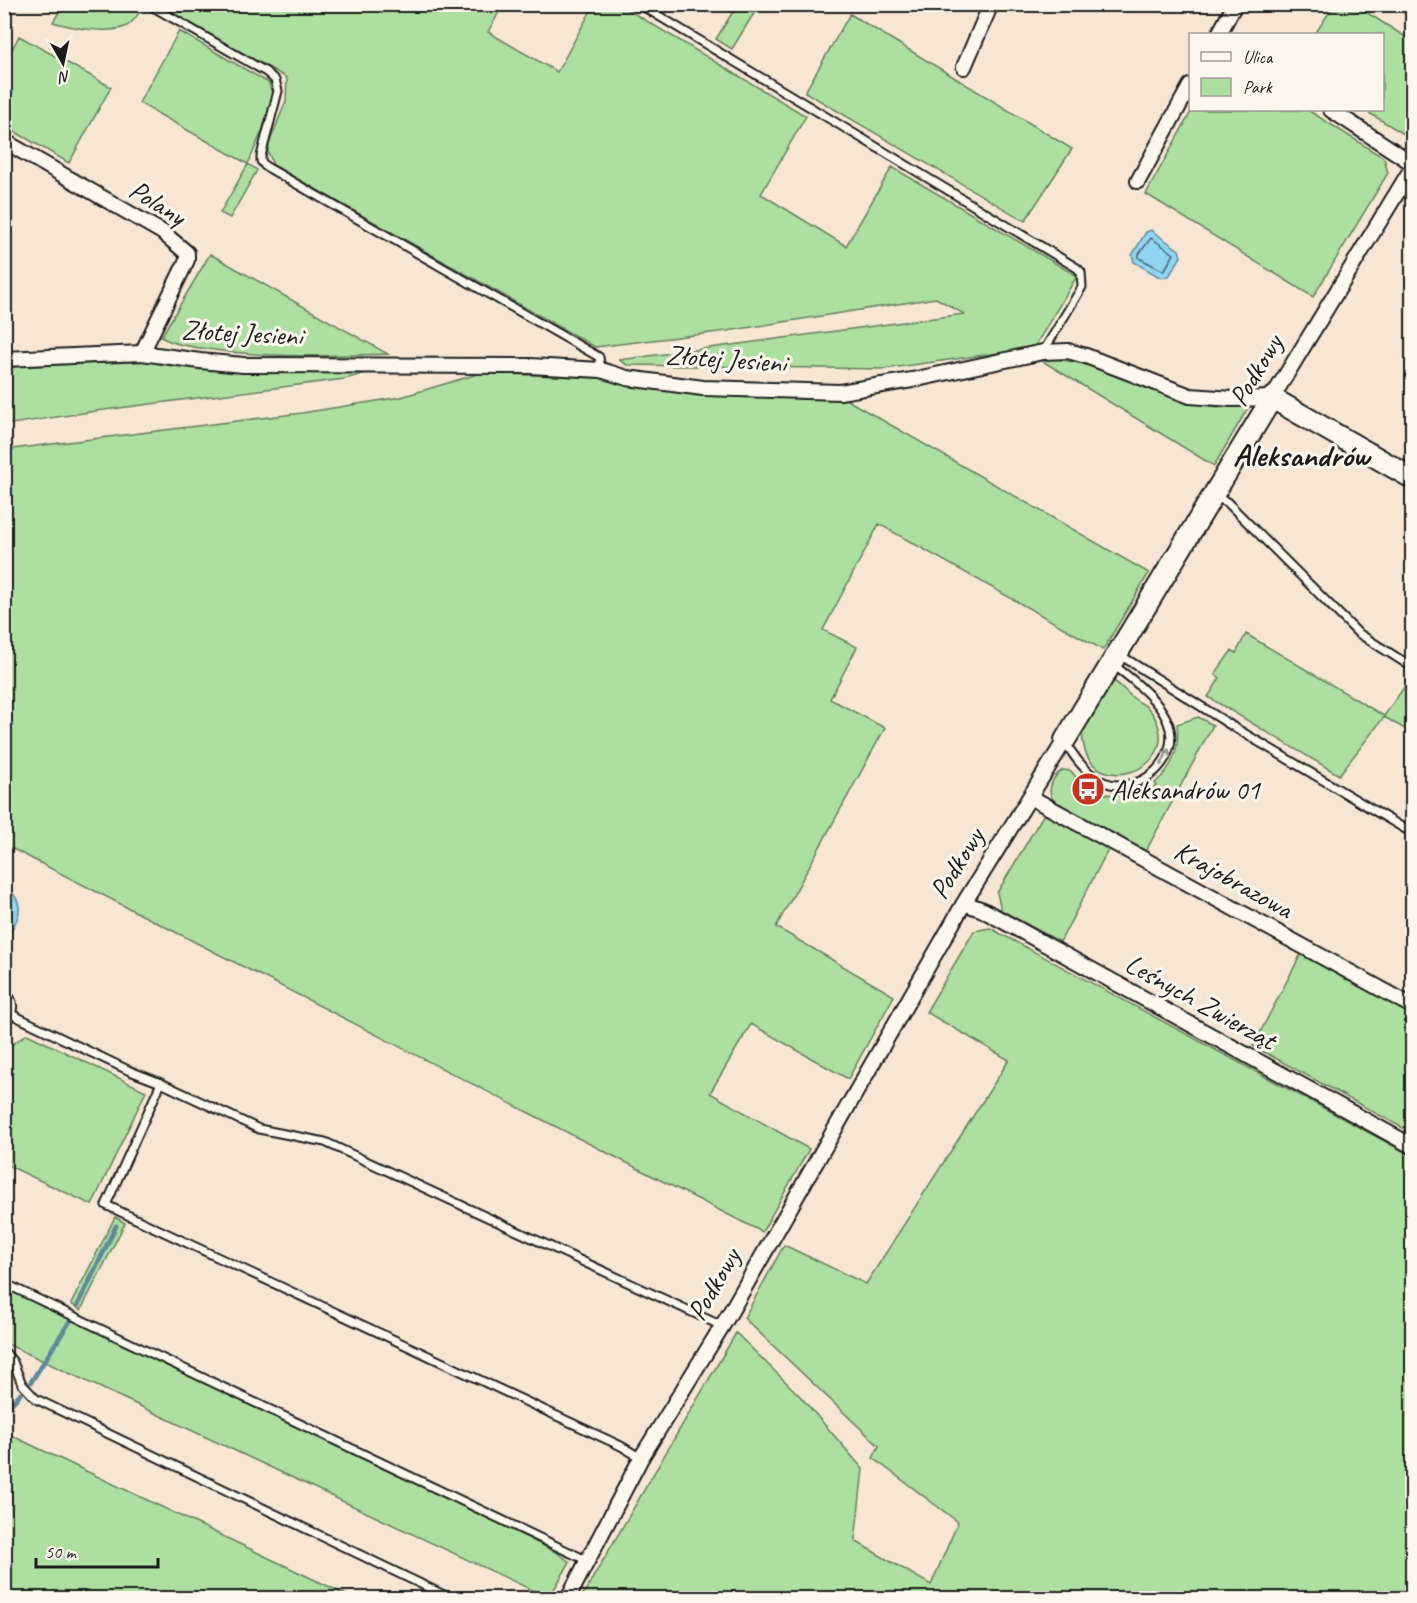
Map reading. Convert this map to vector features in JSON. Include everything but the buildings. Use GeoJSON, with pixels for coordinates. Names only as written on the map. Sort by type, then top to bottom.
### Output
{"type":"FeatureCollection","features":[{"type":"Feature","properties":{"kind":"street"},"geometry":{"type":"LineString","coordinates":[[964,67],[990,4]]}},
{"type":"Feature","properties":{"kind":"street"},"geometry":{"type":"LineString","coordinates":[[1220,33],[1235,4]]}},
{"type":"Feature","properties":{"kind":"street"},"geometry":{"type":"LineString","coordinates":[[1138,181],[1189,90]]}},
{"type":"Feature","properties":{"kind":"street"},"geometry":{"type":"LineString","coordinates":[[1332,111],[1413,165]]}},
{"type":"Feature","properties":{"kind":"street","name":"Polany"},"geometry":{"type":"LineString","coordinates":[[4,141],[162,232],[187,253],[187,260],[142,353]]}},
{"type":"Feature","properties":{"kind":"street","name":"Podkowy"},"geometry":{"type":"LineString","coordinates":[[568,1599],[641,1458],[722,1326],[964,903],[1115,659],[1413,165]]}},
{"type":"Feature","properties":{"kind":"street","name":"Złotej Jesieni"},"geometry":{"type":"LineString","coordinates":[[4,358],[142,353],[243,365],[478,364],[601,370],[627,378],[703,388],[840,392],[912,380],[1043,352],[1068,351],[1190,396],[1233,399],[1272,398]]}},
{"type":"Feature","properties":{"kind":"street"},"geometry":{"type":"LineString","coordinates":[[1272,398],[1413,478]]}},
{"type":"Feature","properties":{"kind":"street","name":"Krajobrazowa"},"geometry":{"type":"LineString","coordinates":[[1030,797],[1413,1006]]}},
{"type":"Feature","properties":{"kind":"street","name":"Leśnych Zwierząt"},"geometry":{"type":"LineString","coordinates":[[964,903],[983,910],[1413,1146]]}},
{"type":"Feature","properties":{"kind":"lane"},"geometry":{"type":"LineString","coordinates":[[148,4],[267,72],[275,80],[278,91],[261,156],[261,161],[265,166],[599,357],[601,370]]}},
{"type":"Feature","properties":{"kind":"lane"},"geometry":{"type":"LineString","coordinates":[[639,4],[1077,268],[1081,272],[1082,287],[1043,352]]}},
{"type":"Feature","properties":{"kind":"lane"},"geometry":{"type":"LineString","coordinates":[[1212,496],[1227,502],[1358,633],[1413,667]]}},
{"type":"Feature","properties":{"kind":"lane"},"geometry":{"type":"LineString","coordinates":[[1065,740],[1072,754],[1087,772],[1107,783],[1129,784],[1149,776],[1160,767],[1167,756],[1171,742],[1171,730],[1167,718],[1115,659]]}},
{"type":"Feature","properties":{"kind":"lane"},"geometry":{"type":"LineString","coordinates":[[1115,659],[1413,833]]}},
{"type":"Feature","properties":{"kind":"lane"},"geometry":{"type":"LineString","coordinates":[[4,992],[11,997],[13,1003],[11,1014],[4,1021]]}},
{"type":"Feature","properties":{"kind":"lane"},"geometry":{"type":"LineString","coordinates":[[11,1014],[259,1129],[325,1142],[722,1326]]}},
{"type":"Feature","properties":{"kind":"lane"},"geometry":{"type":"LineString","coordinates":[[161,1083],[106,1205],[621,1446],[641,1458]]}},
{"type":"Feature","properties":{"kind":"lane"},"geometry":{"type":"LineString","coordinates":[[4,1283],[588,1561]]}},
{"type":"Feature","properties":{"kind":"lane"},"geometry":{"type":"LineString","coordinates":[[4,1351],[13,1362],[22,1384],[36,1399],[450,1599]]}},
{"type":"Feature","properties":{"kind":"green space"},"geometry":{"type":"Polygon","coordinates":[[[63,5],[133,5],[142,9],[128,26],[99,30],[53,22],[63,5]]]}},
{"type":"Feature","properties":{"kind":"green space"},"geometry":{"type":"Polygon","coordinates":[[[159,5],[503,5],[488,32],[557,72],[594,5],[620,5],[806,116],[761,194],[846,246],[892,167],[1077,276],[1034,348],[884,369],[627,365],[619,360],[964,314],[936,298],[727,331],[595,347],[273,165],[267,149],[286,101],[287,78],[159,5]]]}},
{"type":"Feature","properties":{"kind":"green space"},"geometry":{"type":"Polygon","coordinates":[[[737,5],[759,5],[732,49],[716,39],[737,5]]]}},
{"type":"Feature","properties":{"kind":"green space"},"geometry":{"type":"Polygon","coordinates":[[[1334,5],[1355,5],[1412,41],[1412,139],[1366,111],[1384,111],[1384,33],[1316,33],[1334,5]]]}},
{"type":"Feature","properties":{"kind":"green space"},"geometry":{"type":"Polygon","coordinates":[[[850,14],[1072,149],[1025,221],[805,92],[850,14]]]}},
{"type":"Feature","properties":{"kind":"green space"},"geometry":{"type":"Polygon","coordinates":[[[179,31],[269,83],[273,98],[248,164],[139,103],[179,31]]]}},
{"type":"Feature","properties":{"kind":"green space"},"geometry":{"type":"Polygon","coordinates":[[[19,36],[111,87],[69,163],[5,126],[5,63],[19,36]]]}},
{"type":"Feature","properties":{"kind":"green space"},"geometry":{"type":"Polygon","coordinates":[[[1191,111],[1310,111],[1384,158],[1388,173],[1313,297],[1146,194],[1191,111]]]}},
{"type":"Feature","properties":{"kind":"green space"},"geometry":{"type":"Polygon","coordinates":[[[248,164],[257,170],[230,218],[220,213],[248,164]]]}},
{"type":"Feature","properties":{"kind":"green space"},"geometry":{"type":"Polygon","coordinates":[[[210,254],[388,354],[323,356],[258,354],[186,346],[161,337],[210,254]]]}},
{"type":"Feature","properties":{"kind":"green space"},"geometry":{"type":"Polygon","coordinates":[[[1039,359],[1086,364],[1192,403],[1219,407],[1249,406],[1214,466],[1039,359]]]}},
{"type":"Feature","properties":{"kind":"green space"},"geometry":{"type":"Polygon","coordinates":[[[150,361],[234,369],[372,371],[345,379],[5,425],[5,367],[150,361]]]}},
{"type":"Feature","properties":{"kind":"green space"},"geometry":{"type":"Polygon","coordinates":[[[481,373],[600,378],[645,388],[842,397],[1149,573],[1103,650],[879,524],[823,630],[857,647],[830,699],[885,728],[776,927],[894,996],[848,1079],[751,1024],[710,1093],[809,1149],[762,1232],[5,845],[4,450],[302,413],[401,397],[481,373]]]}},
{"type":"Feature","properties":{"kind":"green space"},"geometry":{"type":"Polygon","coordinates":[[[1246,634],[1384,716],[1412,676],[1412,733],[1384,717],[1339,775],[1208,697],[1220,678],[1215,674],[1232,650],[1236,653],[1246,634]]]}},
{"type":"Feature","properties":{"kind":"green space"},"geometry":{"type":"Polygon","coordinates":[[[1112,680],[1152,713],[1159,728],[1160,744],[1154,756],[1144,766],[1131,772],[1117,774],[1104,771],[1092,764],[1085,751],[1082,737],[1088,721],[1112,680]]]}},
{"type":"Feature","properties":{"kind":"green space"},"geometry":{"type":"Polygon","coordinates":[[[1198,717],[1213,725],[1146,851],[1054,801],[1050,793],[1051,784],[1063,770],[1071,771],[1080,782],[1078,786],[1092,796],[1095,791],[1119,796],[1134,795],[1157,786],[1155,783],[1167,770],[1174,756],[1178,741],[1177,724],[1198,717]]]}},
{"type":"Feature","properties":{"kind":"green space"},"geometry":{"type":"Polygon","coordinates":[[[1045,812],[1109,848],[1060,942],[1001,910],[997,893],[1045,812]]]}},
{"type":"Feature","properties":{"kind":"green space"},"geometry":{"type":"Polygon","coordinates":[[[990,928],[1412,1156],[1412,1598],[581,1598],[736,1333],[799,1395],[863,1469],[855,1541],[931,1585],[958,1522],[873,1458],[879,1446],[744,1318],[784,1245],[866,1284],[1009,1060],[926,1012],[974,931],[990,928]]]}},
{"type":"Feature","properties":{"kind":"green space"},"geometry":{"type":"Polygon","coordinates":[[[1302,952],[1412,1013],[1412,1133],[1253,1046],[1302,952]]]}},
{"type":"Feature","properties":{"kind":"green space"},"geometry":{"type":"Polygon","coordinates":[[[27,1034],[146,1091],[92,1205],[5,1164],[5,1046],[11,1045],[27,1034]]]}},
{"type":"Feature","properties":{"kind":"green space"},"geometry":{"type":"Polygon","coordinates":[[[115,1217],[125,1223],[81,1310],[71,1304],[115,1217]]]}},
{"type":"Feature","properties":{"kind":"green space"},"geometry":{"type":"Polygon","coordinates":[[[4,1287],[462,1504],[570,1562],[549,1598],[5,1343],[4,1287]]]}},
{"type":"Feature","properties":{"kind":"green space"},"geometry":{"type":"Polygon","coordinates":[[[4,1432],[353,1598],[5,1598],[4,1432]]]}},
{"type":"Feature","properties":{"kind":"water"},"geometry":{"type":"Polygon","coordinates":[[[1151,230],[1179,250],[1181,257],[1169,276],[1161,278],[1134,262],[1132,255],[1146,232],[1151,230]]]}},
{"type":"Feature","properties":{"kind":"water"},"geometry":{"type":"Polygon","coordinates":[[[5,885],[18,901],[19,908],[5,945],[5,885]]]}},
{"type":"Feature","properties":{"kind":"waterway"},"geometry":{"type":"LineString","coordinates":[[78,1305],[116,1226]]}},
{"type":"Feature","properties":{"kind":"waterway"},"geometry":{"type":"LineString","coordinates":[[31,1382],[70,1321]]}},
{"type":"Feature","properties":{"kind":"waterway"},"geometry":{"type":"LineString","coordinates":[[4,1412],[20,1394]]}},
{"type":"Feature","properties":{"kind":"place","name":"Aleksandrów 01"},"geometry":{"type":"Point","coordinates":[1088,789]}},
{"type":"Feature","properties":{"kind":"district","name":"Aleksandrów"},"geometry":{"type":"Point","coordinates":[1301,455]}}]}
